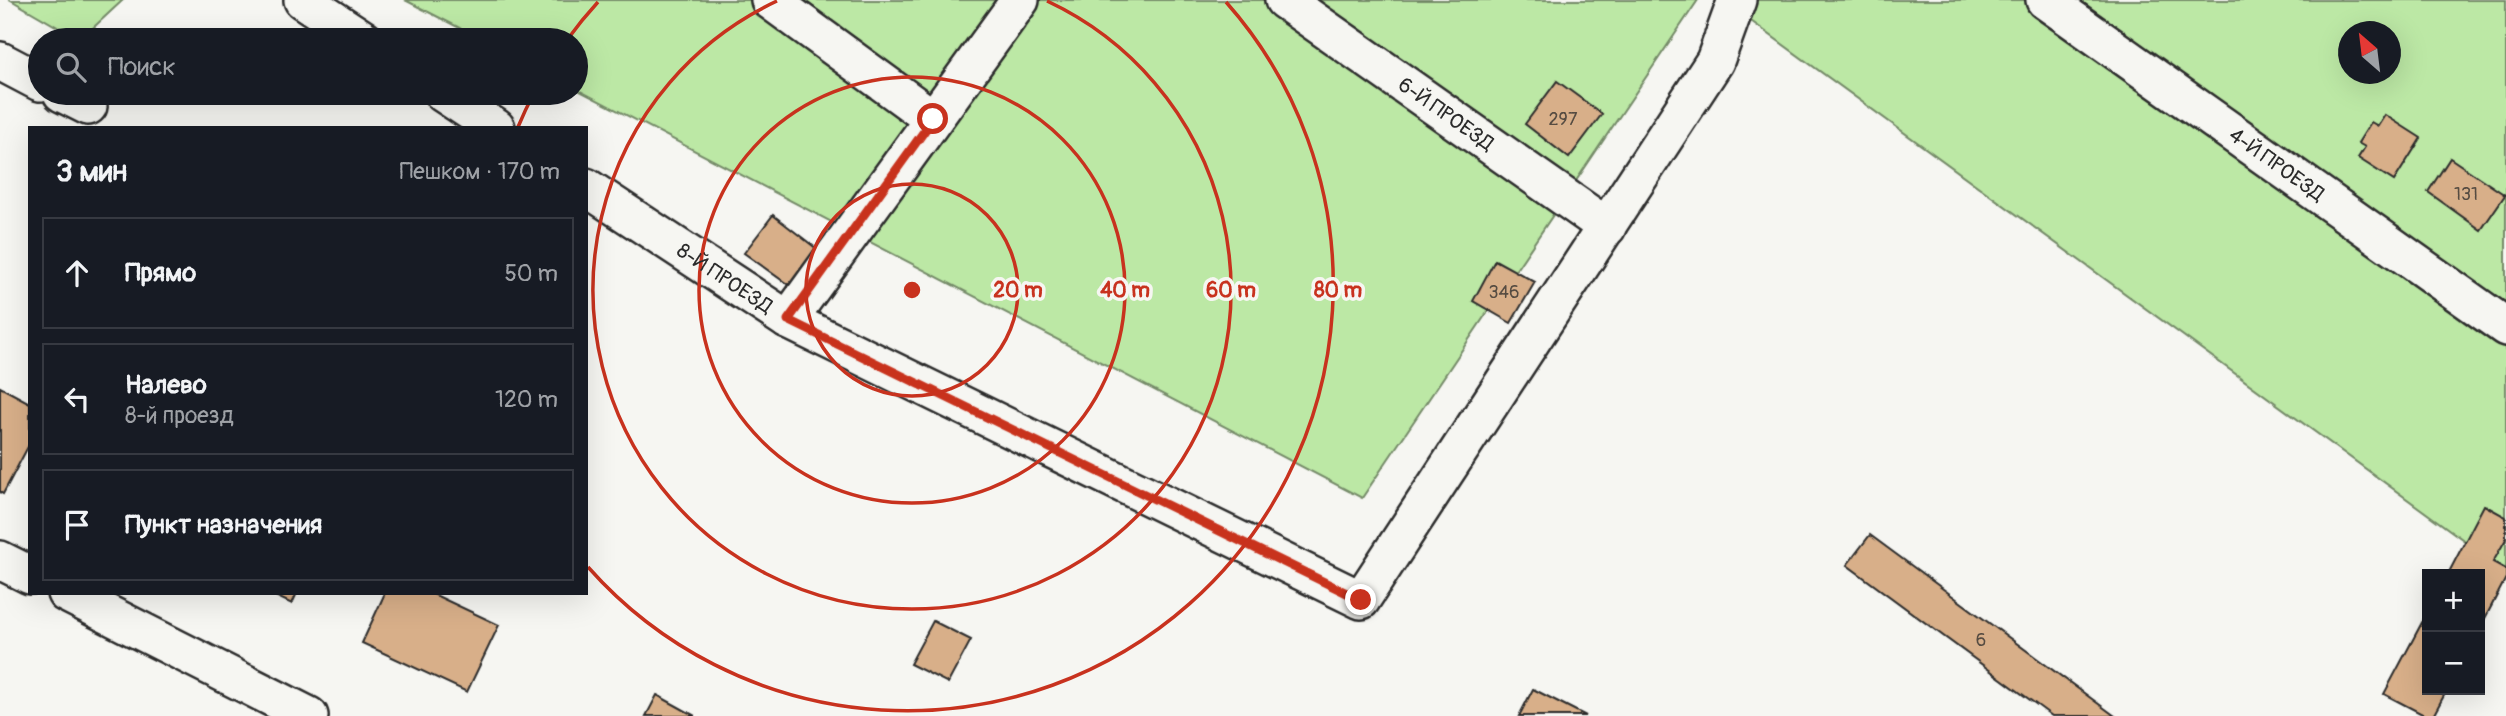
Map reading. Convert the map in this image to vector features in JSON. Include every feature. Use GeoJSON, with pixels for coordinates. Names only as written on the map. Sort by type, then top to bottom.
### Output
{"type":"FeatureCollection","features":[{"type":"Feature","properties":{"kind":"street"},"geometry":{"type":"LineString","coordinates":[[303,0],[346,28]]}},
{"type":"Feature","properties":{"kind":"street"},"geometry":{"type":"LineString","coordinates":[[770,0],[933,119]]}},
{"type":"Feature","properties":{"kind":"street"},"geometry":{"type":"LineString","coordinates":[[788,320],[1020,0]]}},
{"type":"Feature","properties":{"kind":"street","name":"6-Й ПРОЕЗД"},"geometry":{"type":"LineString","coordinates":[[1284,0],[1606,227]]}},
{"type":"Feature","properties":{"kind":"street"},"geometry":{"type":"LineString","coordinates":[[1606,227],[1715,61],[1737,0]]}},
{"type":"Feature","properties":{"kind":"street","name":"4-Й ПРОЕЗД"},"geometry":{"type":"LineString","coordinates":[[2045,0],[2506,327]]}},
{"type":"Feature","properties":{"kind":"street"},"geometry":{"type":"LineString","coordinates":[[0,61],[28,76]]}},
{"type":"Feature","properties":{"kind":"street"},"geometry":{"type":"LineString","coordinates":[[461,105],[493,126]]}},
{"type":"Feature","properties":{"kind":"street","name":"8-Й ПРОЕЗД"},"geometry":{"type":"LineString","coordinates":[[588,188],[788,320],[1361,600],[1606,227]]}},
{"type":"Feature","properties":{"kind":"street"},"geometry":{"type":"LineString","coordinates":[[0,560],[28,574]]}},
{"type":"Feature","properties":{"kind":"street"},"geometry":{"type":"LineString","coordinates":[[70,595],[309,716]]}},
{"type":"Feature","properties":{"kind":"green space"},"geometry":{"type":"Polygon","coordinates":[[[11,0],[123,0],[93,28],[59,28],[11,0]]]}},
{"type":"Feature","properties":{"kind":"green space"},"geometry":{"type":"Polygon","coordinates":[[[405,0],[1698,0],[1362,498],[588,95],[588,28],[460,28],[405,0]]]}},
{"type":"Feature","properties":{"kind":"green space"},"geometry":{"type":"Polygon","coordinates":[[[1722,0],[2506,0],[2506,571],[1722,0]]]}},
{"type":"Feature","properties":{"kind":"building"},"geometry":{"type":"Polygon","coordinates":[[[1557,81],[1602,114],[1569,158],[1525,124],[1557,81]]]}},
{"type":"Feature","properties":{"kind":"building"},"geometry":{"type":"Polygon","coordinates":[[[2385,115],[2421,138],[2394,181],[2358,158],[2365,147],[2358,143],[2371,122],[2378,126],[2385,115]]]}},
{"type":"Feature","properties":{"kind":"building"},"geometry":{"type":"Polygon","coordinates":[[[2450,158],[2505,195],[2481,230],[2428,192],[2450,158]]]}},
{"type":"Feature","properties":{"kind":"building"},"geometry":{"type":"Polygon","coordinates":[[[773,215],[817,249],[790,286],[744,253],[773,215]]]}},
{"type":"Feature","properties":{"kind":"building"},"geometry":{"type":"Polygon","coordinates":[[[1495,260],[1535,282],[1511,323],[1473,301],[1495,260]]]}},
{"type":"Feature","properties":{"kind":"building"},"geometry":{"type":"Polygon","coordinates":[[[0,387],[28,402],[28,447],[3,494],[0,492],[0,387]]]}},
{"type":"Feature","properties":{"kind":"building"},"geometry":{"type":"Polygon","coordinates":[[[2484,505],[2506,517],[2506,539],[2493,562],[2506,569],[2506,578],[2485,618],[2485,569],[2451,569],[2484,505]]]}},
{"type":"Feature","properties":{"kind":"building"},"geometry":{"type":"Polygon","coordinates":[[[1870,535],[2115,716],[2052,716],[1847,565],[1870,535]]]}},
{"type":"Feature","properties":{"kind":"building"},"geometry":{"type":"Polygon","coordinates":[[[273,595],[296,595],[292,604],[273,595]]]}},
{"type":"Feature","properties":{"kind":"building"},"geometry":{"type":"Polygon","coordinates":[[[384,595],[435,595],[499,625],[467,692],[362,643],[384,595]]]}},
{"type":"Feature","properties":{"kind":"building"},"geometry":{"type":"Polygon","coordinates":[[[933,621],[971,640],[948,683],[910,664],[933,621]]]}},
{"type":"Feature","properties":{"kind":"building"},"geometry":{"type":"Polygon","coordinates":[[[2422,622],[2422,695],[2444,695],[2433,716],[2426,716],[2384,694],[2422,622]]]}},
{"type":"Feature","properties":{"kind":"building"},"geometry":{"type":"Polygon","coordinates":[[[1533,689],[1586,716],[1519,716],[1533,689]]]}},
{"type":"Feature","properties":{"kind":"building"},"geometry":{"type":"Polygon","coordinates":[[[657,695],[695,716],[646,716],[657,695]]]}},
{"type":"Feature","properties":{"kind":"route"},"geometry":{"type":"LineString","coordinates":[[933,119],[788,320],[1361,600]]}}]}
